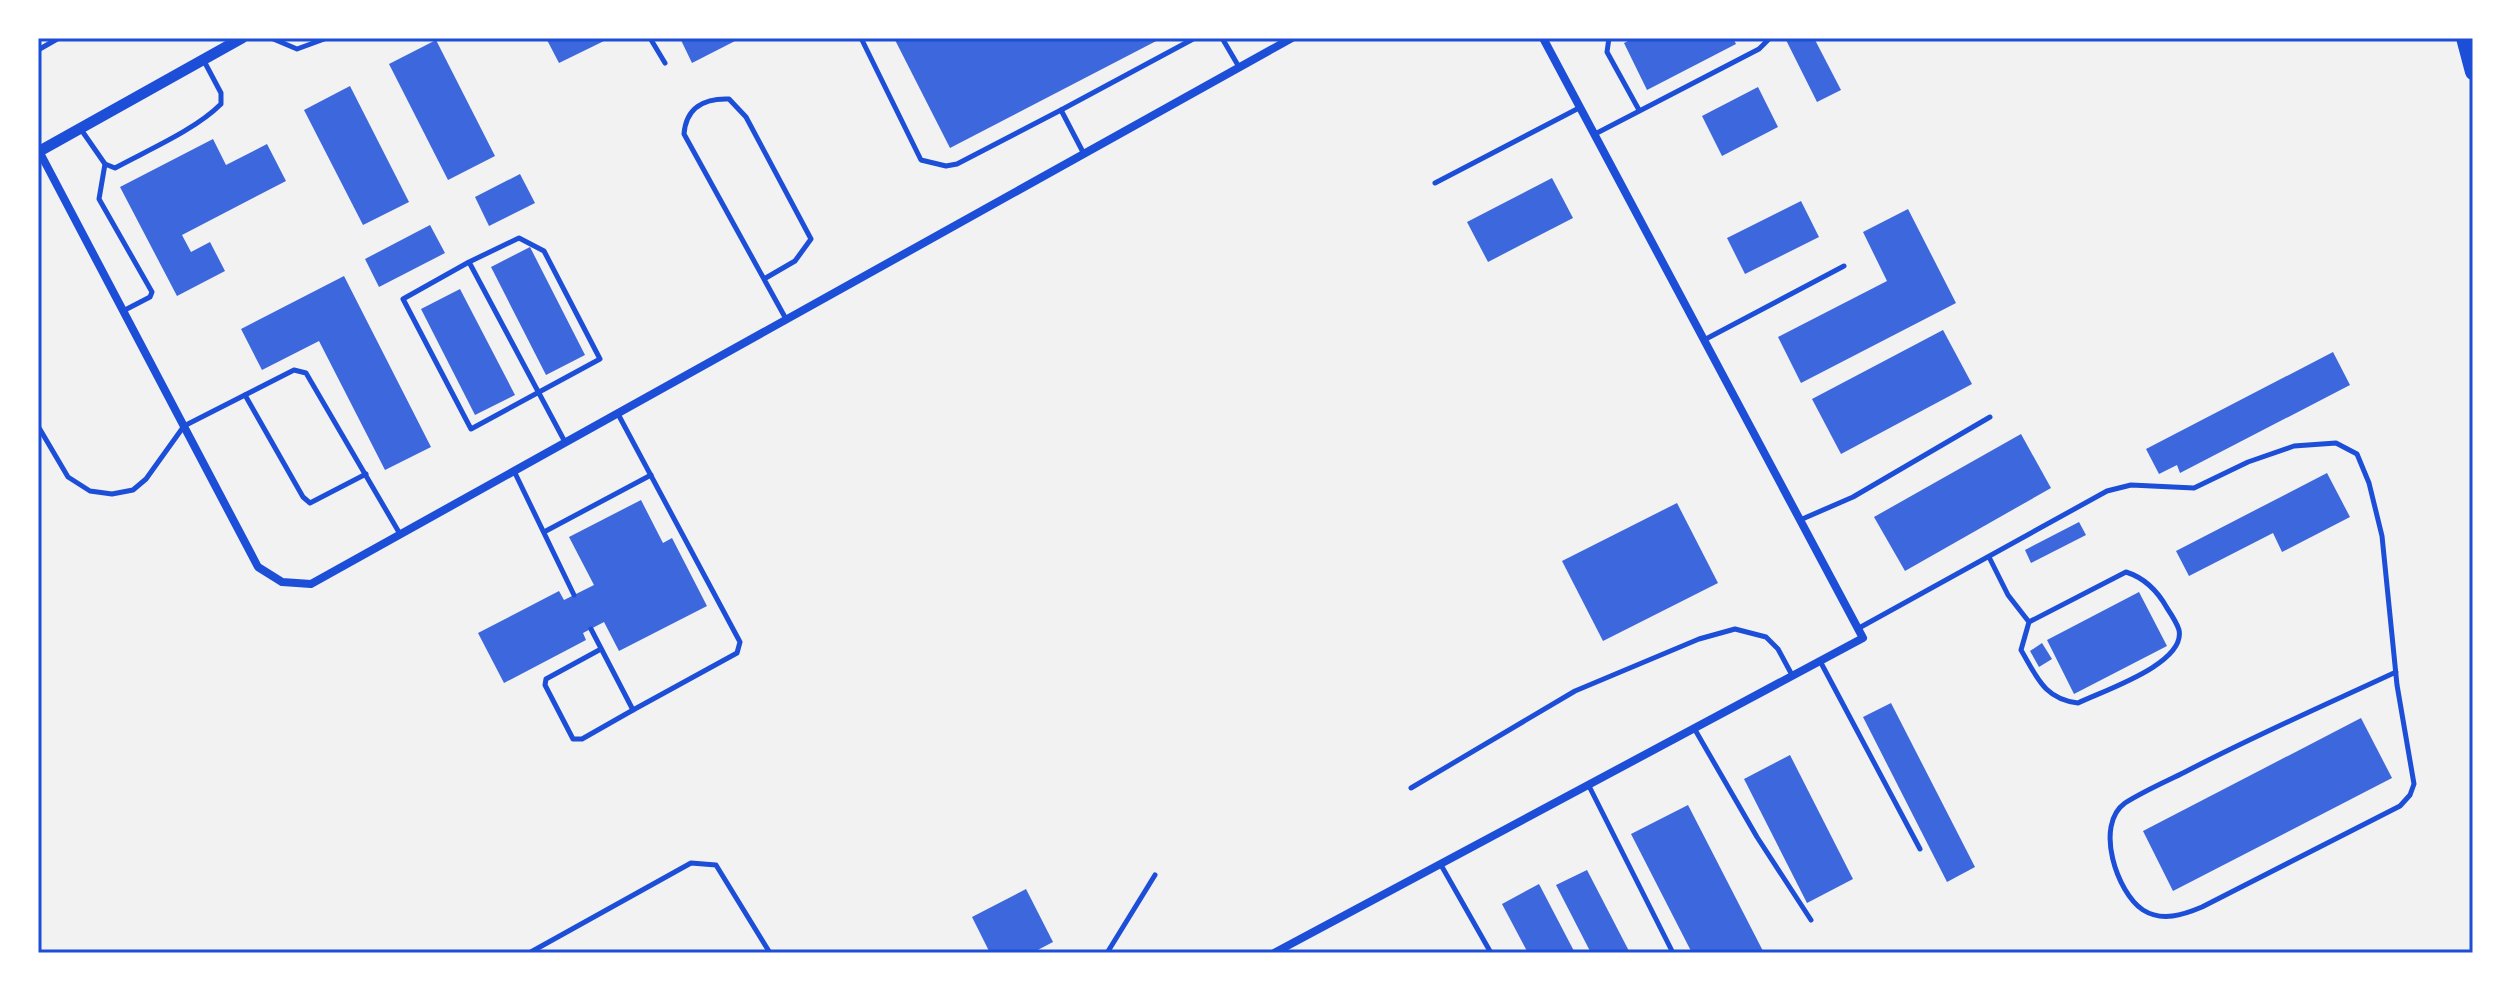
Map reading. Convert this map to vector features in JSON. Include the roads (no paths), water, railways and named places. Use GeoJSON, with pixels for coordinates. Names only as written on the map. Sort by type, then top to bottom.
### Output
{"type":"FeatureCollection","features":[{"type":"Feature","properties":{"kind":"highway"},"geometry":{"type":"LineString","coordinates":[[2464,38],[2473,72]]}},
{"type":"Feature","properties":{"kind":"street"},"geometry":{"type":"LineString","coordinates":[[242,38],[38,152],[258,567],[282,582],[311,584],[1292,38]]}},
{"type":"Feature","properties":{"kind":"street"},"geometry":{"type":"LineString","coordinates":[[1274,953],[1863,638],[1543,38]]}},
{"type":"Feature","properties":{"kind":"lane"},"geometry":{"type":"LineString","coordinates":[[38,50],[59,38]]}},
{"type":"Feature","properties":{"kind":"lane"},"geometry":{"type":"LineString","coordinates":[[271,38],[297,49],[327,38]]}},
{"type":"Feature","properties":{"kind":"lane"},"geometry":{"type":"LineString","coordinates":[[650,38],[665,63]]}},
{"type":"Feature","properties":{"kind":"lane"},"geometry":{"type":"LineString","coordinates":[[861,38],[921,160],[946,166],[957,164],[1195,38]]}},
{"type":"Feature","properties":{"kind":"lane"},"geometry":{"type":"LineString","coordinates":[[1222,38],[1239,67]]}},
{"type":"Feature","properties":{"kind":"lane"},"geometry":{"type":"LineString","coordinates":[[1609,38],[1607,52],[1639,110]]}},
{"type":"Feature","properties":{"kind":"lane"},"geometry":{"type":"LineString","coordinates":[[1595,134],[1759,49],[1770,38]]}},
{"type":"Feature","properties":{"kind":"lane"},"geometry":{"type":"LineString","coordinates":[[80,128],[105,164],[115,168],[211,114],[221,104],[221,93],[204,60]]}},
{"type":"Feature","properties":{"kind":"lane"},"geometry":{"type":"LineString","coordinates":[[764,279],[795,261],[811,239],[746,117],[729,99],[719,98],[694,108],[685,120],[684,134],[786,319]]}},
{"type":"Feature","properties":{"kind":"lane"},"geometry":{"type":"LineString","coordinates":[[1435,183],[1580,107]]}},
{"type":"Feature","properties":{"kind":"lane"},"geometry":{"type":"LineString","coordinates":[[1061,110],[1084,154]]}},
{"type":"Feature","properties":{"kind":"lane"},"geometry":{"type":"LineString","coordinates":[[105,164],[99,199],[152,292],[150,297],[123,311]]}},
{"type":"Feature","properties":{"kind":"lane"},"geometry":{"type":"LineString","coordinates":[[519,238],[544,251],[600,359],[471,429],[403,299],[469,262],[519,238]]}},
{"type":"Feature","properties":{"kind":"lane"},"geometry":{"type":"LineString","coordinates":[[469,262],[566,442]]}},
{"type":"Feature","properties":{"kind":"lane"},"geometry":{"type":"LineString","coordinates":[[1704,340],[1844,266]]}},
{"type":"Feature","properties":{"kind":"lane"},"geometry":{"type":"LineString","coordinates":[[38,426],[68,477],[90,491],[112,494],[133,490],[146,479],[184,426],[294,370],[306,373],[400,534]]}},
{"type":"Feature","properties":{"kind":"lane"},"geometry":{"type":"LineString","coordinates":[[245,395],[303,497],[310,503],[366,474]]}},
{"type":"Feature","properties":{"kind":"lane"},"geometry":{"type":"LineString","coordinates":[[601,649],[546,679],[545,685],[573,739],[582,739],[737,653],[740,642],[618,414]]}},
{"type":"Feature","properties":{"kind":"lane"},"geometry":{"type":"LineString","coordinates":[[1800,520],[1853,497],[1990,417]]}},
{"type":"Feature","properties":{"kind":"lane"},"geometry":{"type":"LineString","coordinates":[[1858,629],[2107,491],[2131,485],[2194,488],[2248,462],[2294,446],[2336,443],[2357,454],[2369,483],[2382,536],[2396,672],[2414,784],[2410,795],[2400,806],[2182,915],[2165,917],[2144,911],[2125,888],[2109,843],[2110,819],[2123,805],[2218,754],[2396,672]]}},
{"type":"Feature","properties":{"kind":"lane"},"geometry":{"type":"LineString","coordinates":[[514,471],[574,595]]}},
{"type":"Feature","properties":{"kind":"lane"},"geometry":{"type":"LineString","coordinates":[[544,532],[651,475]]}},
{"type":"Feature","properties":{"kind":"lane"},"geometry":{"type":"LineString","coordinates":[[1989,557],[2008,595],[2029,622]]}},
{"type":"Feature","properties":{"kind":"lane"},"geometry":{"type":"LineString","coordinates":[[2126,572],[2150,584],[2163,600],[2179,629],[2179,642],[2173,653],[2161,663],[2078,703],[2064,701],[2048,693],[2021,650],[2029,622],[2126,572]]}},
{"type":"Feature","properties":{"kind":"lane"},"geometry":{"type":"LineString","coordinates":[[591,629],[633,710]]}},
{"type":"Feature","properties":{"kind":"lane"},"geometry":{"type":"LineString","coordinates":[[1411,788],[1575,691],[1699,639],[1735,629],[1766,637],[1778,649],[1792,675]]}},
{"type":"Feature","properties":{"kind":"lane"},"geometry":{"type":"LineString","coordinates":[[1820,661],[1920,849]]}},
{"type":"Feature","properties":{"kind":"lane"},"geometry":{"type":"LineString","coordinates":[[1694,728],[1757,837],[1811,920]]}},
{"type":"Feature","properties":{"kind":"lane"},"geometry":{"type":"LineString","coordinates":[[1588,785],[1673,953]]}},
{"type":"Feature","properties":{"kind":"lane"},"geometry":{"type":"LineString","coordinates":[[529,953],[691,863],[716,865],[770,953]]}},
{"type":"Feature","properties":{"kind":"lane"},"geometry":{"type":"LineString","coordinates":[[1440,864],[1491,953]]}},
{"type":"Feature","properties":{"kind":"lane"},"geometry":{"type":"LineString","coordinates":[[1107,953],[1155,875]]}}]}
